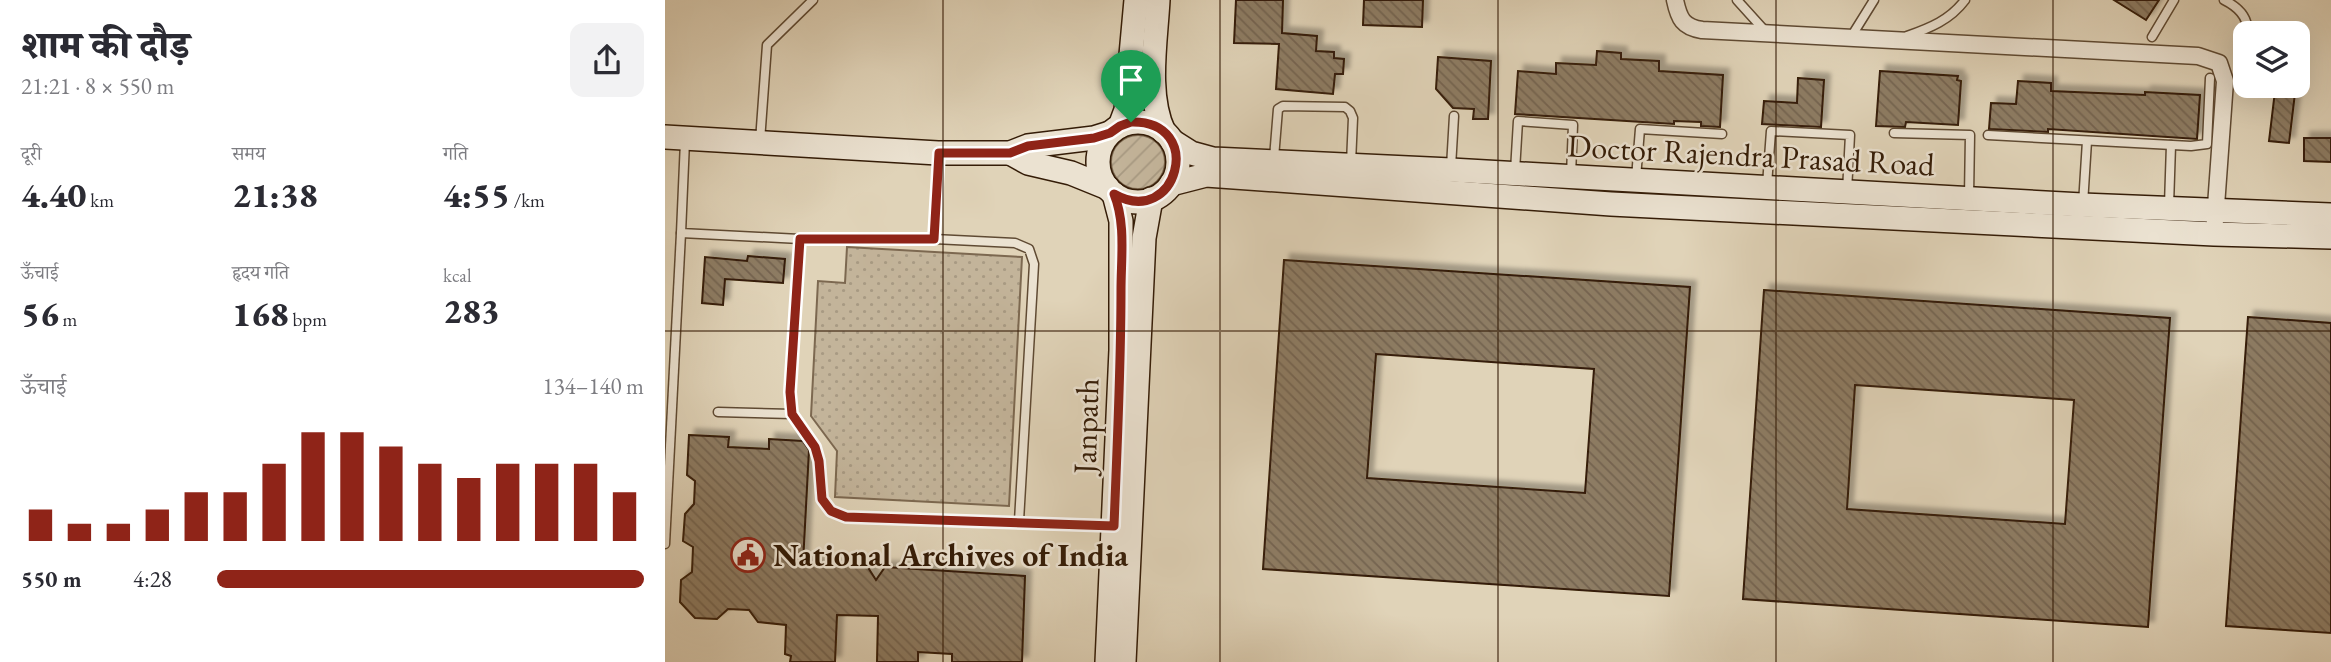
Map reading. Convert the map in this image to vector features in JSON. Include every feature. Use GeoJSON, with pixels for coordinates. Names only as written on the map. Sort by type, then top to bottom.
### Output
{"type":"FeatureCollection","features":[{"type":"Feature","properties":{"kind":"main road"},"geometry":{"type":"LineString","coordinates":[[1111,191],[1098,166],[1098,154],[1103,142],[1115,129],[1126,110],[1136,0]]}},
{"type":"Feature","properties":{"kind":"main road"},"geometry":{"type":"LineString","coordinates":[[1010,153],[1028,163],[1071,173],[1132,201],[1151,199],[1171,184],[1177,163],[1154,95],[1158,0]]}},
{"type":"Feature","properties":{"kind":"main road"},"geometry":{"type":"LineString","coordinates":[[675,138],[939,153],[1010,153],[1028,146],[1094,138],[1143,122],[1168,136]]}},
{"type":"Feature","properties":{"kind":"main road","name":"Doctor Rajendra Prasad Road"},"geometry":{"type":"LineString","coordinates":[[1168,136],[1191,153],[1213,159],[2169,209],[2214,223],[2331,215]]}},
{"type":"Feature","properties":{"kind":"main road","name":"Doctor Rajendra Prasad Road"},"geometry":{"type":"LineString","coordinates":[[1171,184],[1206,175],[1611,204],[2214,223],[2331,237]]}},
{"type":"Feature","properties":{"kind":"main road","name":"Janpath"},"geometry":{"type":"LineString","coordinates":[[1111,191],[1121,221],[1114,526],[1118,612],[1124,662]]}},
{"type":"Feature","properties":{"kind":"main road","name":"Janpath"},"geometry":{"type":"LineString","coordinates":[[1107,662],[1118,612],[1145,238],[1151,199]]}},
{"type":"Feature","properties":{"kind":"street"},"geometry":{"type":"LineString","coordinates":[[1675,0],[1681,19],[1689,28],[2198,56],[2219,63],[2225,81],[2214,223]]}},
{"type":"Feature","properties":{"kind":"lane"},"geometry":{"type":"LineString","coordinates":[[760,142],[767,45],[813,0]]}},
{"type":"Feature","properties":{"kind":"lane"},"geometry":{"type":"LineString","coordinates":[[1737,0],[1767,33]]}},
{"type":"Feature","properties":{"kind":"lane"},"geometry":{"type":"LineString","coordinates":[[1851,37],[1874,0]]}},
{"type":"Feature","properties":{"kind":"lane"},"geometry":{"type":"LineString","coordinates":[[1896,40],[1933,27],[1954,14],[1965,0]]}},
{"type":"Feature","properties":{"kind":"lane"},"geometry":{"type":"LineString","coordinates":[[2152,37],[2174,0]]}},
{"type":"Feature","properties":{"kind":"lane"},"geometry":{"type":"LineString","coordinates":[[2224,0],[2235,6],[2246,21]]}},
{"type":"Feature","properties":{"kind":"lane"},"geometry":{"type":"LineString","coordinates":[[1988,135],[2171,145],[2207,144],[2210,78]]}},
{"type":"Feature","properties":{"kind":"lane"},"geometry":{"type":"LineString","coordinates":[[1274,161],[1278,109],[1283,106],[1345,107],[1353,118],[1351,165]]}},
{"type":"Feature","properties":{"kind":"lane"},"geometry":{"type":"LineString","coordinates":[[1451,170],[1454,116]]}},
{"type":"Feature","properties":{"kind":"lane"},"geometry":{"type":"LineString","coordinates":[[1515,174],[1518,121],[1573,125],[1571,177]]}},
{"type":"Feature","properties":{"kind":"lane"},"geometry":{"type":"LineString","coordinates":[[1636,181],[1640,129],[1722,134]]}},
{"type":"Feature","properties":{"kind":"lane"},"geometry":{"type":"LineString","coordinates":[[1766,188],[1771,131],[1850,135],[1847,192]]}},
{"type":"Feature","properties":{"kind":"lane"},"geometry":{"type":"LineString","coordinates":[[1894,133],[1970,135],[1969,199]]}},
{"type":"Feature","properties":{"kind":"lane"},"geometry":{"type":"LineString","coordinates":[[665,544],[681,233],[675,138]]}},
{"type":"Feature","properties":{"kind":"lane"},"geometry":{"type":"LineString","coordinates":[[2083,205],[2087,141]]}},
{"type":"Feature","properties":{"kind":"lane"},"geometry":{"type":"LineString","coordinates":[[2169,209],[2171,145]]}},
{"type":"Feature","properties":{"kind":"lane"},"geometry":{"type":"LineString","coordinates":[[934,239],[939,153]]}},
{"type":"Feature","properties":{"kind":"lane"},"geometry":{"type":"LineString","coordinates":[[681,233],[800,239],[934,239],[1015,243],[1030,249],[1034,264],[1019,521]]}},
{"type":"Feature","properties":{"kind":"lane"},"geometry":{"type":"LineString","coordinates":[[800,239],[790,392],[792,414],[815,447],[822,499],[831,511],[846,517],[1114,526]]}},
{"type":"Feature","properties":{"kind":"lane"},"geometry":{"type":"LineString","coordinates":[[718,412],[792,414]]}},
{"type":"Feature","properties":{"kind":"shaded area"},"geometry":{"type":"Polygon","coordinates":[[[1138,135],[1157,143],[1165,162],[1157,181],[1138,189],[1119,181],[1111,162],[1119,143],[1138,135]]]}},
{"type":"Feature","properties":{"kind":"shaded area"},"geometry":{"type":"Polygon","coordinates":[[[847,247],[1022,257],[1009,506],[835,497],[837,451],[811,416],[818,281],[845,283],[847,247]]]}},
{"type":"Feature","properties":{"kind":"building"},"geometry":{"type":"Polygon","coordinates":[[[1236,0],[1283,0],[1282,33],[1317,36],[1316,51],[1334,52],[1334,58],[1344,59],[1343,74],[1335,74],[1333,94],[1276,89],[1279,44],[1234,43],[1236,0]]]}},
{"type":"Feature","properties":{"kind":"building"},"geometry":{"type":"Polygon","coordinates":[[[1364,0],[1423,0],[1422,27],[1363,25],[1364,0]]]}},
{"type":"Feature","properties":{"kind":"building"},"geometry":{"type":"Polygon","coordinates":[[[2114,0],[2159,0],[2146,20],[2114,0]]]}},
{"type":"Feature","properties":{"kind":"building"},"geometry":{"type":"Polygon","coordinates":[[[1597,51],[1621,53],[1621,59],[1659,61],[1659,71],[1723,75],[1720,127],[1701,126],[1701,122],[1674,121],[1674,124],[1515,114],[1518,71],[1556,74],[1556,63],[1596,65],[1597,51]]]}},
{"type":"Feature","properties":{"kind":"building"},"geometry":{"type":"Polygon","coordinates":[[[1438,57],[1491,61],[1488,119],[1473,119],[1474,109],[1453,108],[1436,89],[1438,57]]]}},
{"type":"Feature","properties":{"kind":"building"},"geometry":{"type":"Polygon","coordinates":[[[1880,71],[1958,76],[1957,80],[1961,81],[1958,125],[1906,122],[1905,127],[1876,126],[1880,71]]]}},
{"type":"Feature","properties":{"kind":"building"},"geometry":{"type":"Polygon","coordinates":[[[1798,78],[1824,80],[1821,127],[1762,124],[1764,101],[1797,103],[1798,78]]]}},
{"type":"Feature","properties":{"kind":"building"},"geometry":{"type":"Polygon","coordinates":[[[2018,81],[2051,83],[2051,91],[2200,95],[2197,139],[2048,129],[2048,132],[1989,129],[1991,103],[2016,104],[2018,81]]]}},
{"type":"Feature","properties":{"kind":"building"},"geometry":{"type":"Polygon","coordinates":[[[2274,98],[2294,98],[2289,143],[2269,141],[2274,98]]]}},
{"type":"Feature","properties":{"kind":"building"},"geometry":{"type":"Polygon","coordinates":[[[2304,138],[2331,138],[2331,162],[2304,161],[2304,138]]]}},
{"type":"Feature","properties":{"kind":"building"},"geometry":{"type":"Polygon","coordinates":[[[748,256],[785,259],[783,283],[725,279],[723,305],[702,303],[705,257],[747,261],[748,256]]]}},
{"type":"Feature","properties":{"kind":"building"},"geometry":{"type":"Polygon","coordinates":[[[1284,260],[1690,287],[1669,596],[1263,569],[1284,260]],[[1376,354],[1367,478],[1585,493],[1594,369],[1376,354]]]}},
{"type":"Feature","properties":{"kind":"building"},"geometry":{"type":"Polygon","coordinates":[[[1764,290],[2170,318],[2148,627],[1743,599],[1764,290]],[[1855,385],[1847,509],[2065,524],[2074,400],[1855,385]]]}},
{"type":"Feature","properties":{"kind":"building"},"geometry":{"type":"Polygon","coordinates":[[[2248,317],[2331,323],[2331,633],[2226,626],[2248,317]]]}},
{"type":"Feature","properties":{"kind":"building","name":"National Archives of India"},"geometry":{"type":"Polygon","coordinates":[[[689,435],[729,437],[728,447],[769,449],[769,439],[803,441],[809,450],[803,563],[867,566],[876,580],[885,567],[1025,576],[1022,662],[952,662],[952,654],[918,652],[918,662],[877,662],[878,616],[837,615],[835,662],[790,662],[791,656],[785,654],[786,625],[758,622],[749,610],[728,609],[717,619],[695,618],[680,602],[681,580],[692,572],[693,547],[683,541],[685,514],[694,504],[695,481],[687,475],[689,435]]]}},
{"type":"Feature","properties":{"kind":"place","name":"National Archives of India"},"geometry":{"type":"Point","coordinates":[748,555]}},
{"type":"Feature","properties":{"kind":"route"},"geometry":{"type":"LineString","coordinates":[[1131,122],[1154,125],[1164,132],[1172,141],[1177,163],[1171,184],[1151,199],[1132,201],[1114,194],[1121,221],[1121,350],[1114,526],[846,517],[831,511],[822,499],[815,447],[792,414],[790,392],[800,239],[934,239],[939,153],[1010,153],[1028,146],[1094,138],[1131,122]]}}]}
